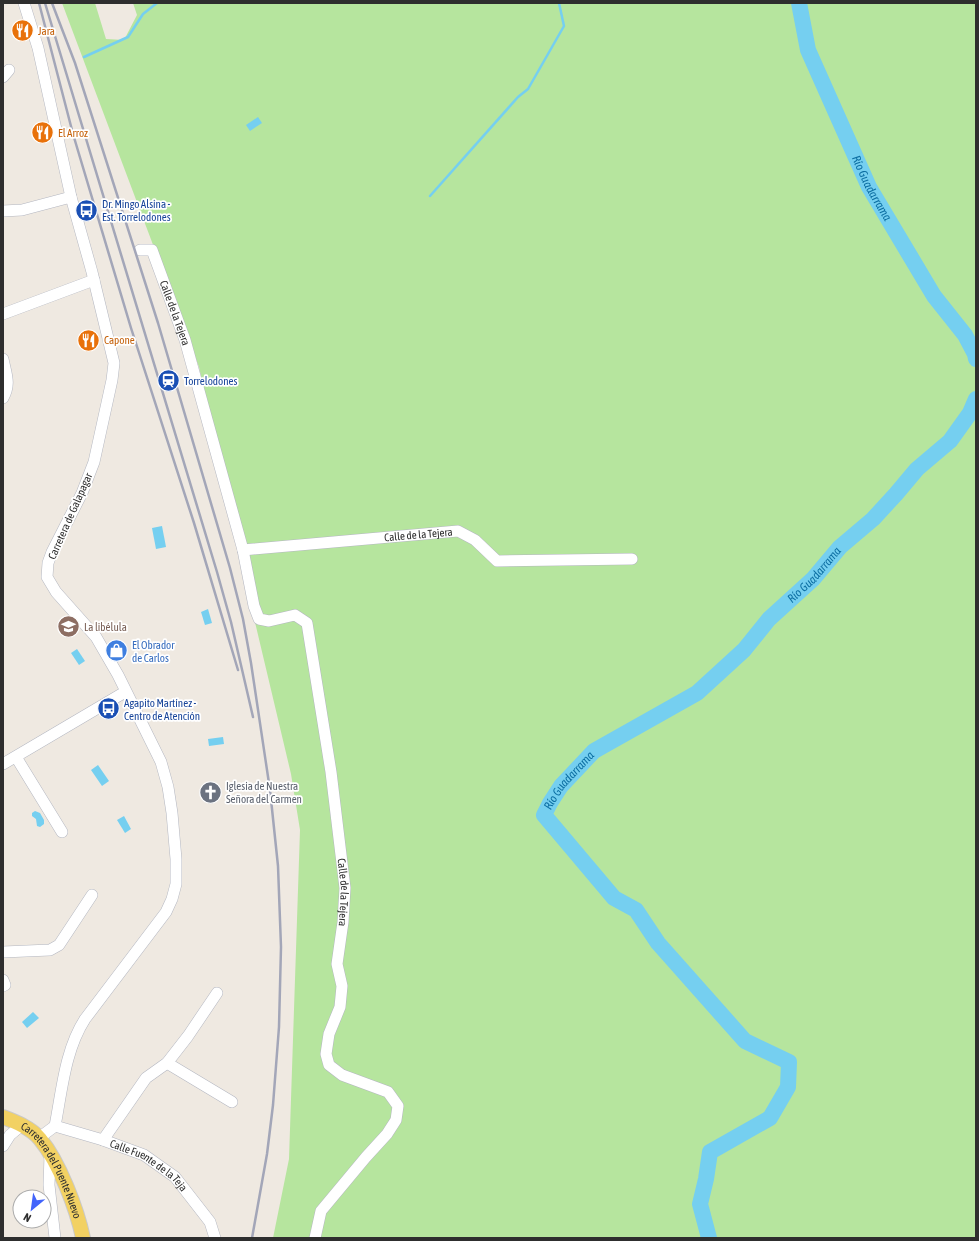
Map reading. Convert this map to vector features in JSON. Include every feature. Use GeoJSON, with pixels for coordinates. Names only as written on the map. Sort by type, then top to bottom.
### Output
{"type":"FeatureCollection","features":[{"type":"Feature","properties":{"kind":"main road","name":"Carretera del Puente Nuevo"},"geometry":{"type":"LineString","coordinates":[[3,1117],[22,1125],[39,1138],[61,1176],[74,1206],[83,1238]]}},
{"type":"Feature","properties":{"kind":"street"},"geometry":{"type":"LineString","coordinates":[[3,314],[94,280],[70,197],[38,48],[24,3]]}},
{"type":"Feature","properties":{"kind":"street"},"geometry":{"type":"LineString","coordinates":[[3,211],[22,210],[70,197]]}},
{"type":"Feature","properties":{"kind":"street","name":"Calle de la Tejera"},"geometry":{"type":"LineString","coordinates":[[140,250],[152,250],[185,340],[243,550],[254,606],[259,619],[269,621],[295,615],[307,623],[331,772],[345,888],[343,922],[337,964],[342,986],[340,1007],[329,1034],[326,1054],[329,1065],[342,1075],[388,1092],[398,1106],[396,1120],[387,1134],[321,1211],[315,1238]]}},
{"type":"Feature","properties":{"kind":"street","name":"Carretera de Galapagar"},"geometry":{"type":"LineString","coordinates":[[55,1126],[67,1064],[77,1031],[166,912],[172,899],[176,884],[176,858],[172,813],[168,787],[161,762],[96,637],[89,627],[56,592],[47,577],[48,563],[52,552],[82,493],[94,462],[112,380],[114,363],[94,280]]}},
{"type":"Feature","properties":{"kind":"street"},"geometry":{"type":"LineString","coordinates":[[3,360],[8,385],[7,392],[3,398]]}},
{"type":"Feature","properties":{"kind":"street","name":"Calle de la Tejera"},"geometry":{"type":"LineString","coordinates":[[243,550],[458,531],[475,540],[497,561],[632,559]]}},
{"type":"Feature","properties":{"kind":"street"},"geometry":{"type":"LineString","coordinates":[[3,764],[125,692]]}},
{"type":"Feature","properties":{"kind":"street"},"geometry":{"type":"LineString","coordinates":[[16,757],[62,832]]}},
{"type":"Feature","properties":{"kind":"street"},"geometry":{"type":"LineString","coordinates":[[3,952],[50,950],[59,945],[92,895]]}},
{"type":"Feature","properties":{"kind":"street"},"geometry":{"type":"LineString","coordinates":[[103,1140],[146,1078],[167,1063],[188,1036],[217,993]]}},
{"type":"Feature","properties":{"kind":"street"},"geometry":{"type":"LineString","coordinates":[[167,1063],[232,1102]]}},
{"type":"Feature","properties":{"kind":"street"},"geometry":{"type":"LineString","coordinates":[[3,1146],[10,1135],[22,1125]]}},
{"type":"Feature","properties":{"kind":"street"},"geometry":{"type":"LineString","coordinates":[[39,1138],[55,1126]]}},
{"type":"Feature","properties":{"kind":"street","name":"Calle Fuente de la Teja"},"geometry":{"type":"LineString","coordinates":[[55,1126],[103,1140],[144,1156],[175,1177],[210,1222],[215,1238]]}},
{"type":"Feature","properties":{"kind":"street"},"geometry":{"type":"LineString","coordinates":[[50,1155],[49,1185],[55,1238]]}},
{"type":"Feature","properties":{"kind":"green space"},"geometry":{"type":"Polygon","coordinates":[[[62,3],[95,3],[106,39],[124,40],[137,15],[133,3],[976,3],[976,1238],[273,1238],[289,1159],[300,830],[291,774],[254,618],[199,367],[62,3]]]}},
{"type":"Feature","properties":{"kind":"water"},"geometry":{"type":"Polygon","coordinates":[[[258,117],[262,123],[250,131],[246,125],[258,117]]]}},
{"type":"Feature","properties":{"kind":"water"},"geometry":{"type":"Polygon","coordinates":[[[162,526],[166,547],[156,549],[152,528],[162,526]]]}},
{"type":"Feature","properties":{"kind":"water"},"geometry":{"type":"Polygon","coordinates":[[[208,609],[212,623],[205,625],[201,612],[208,609]]]}},
{"type":"Feature","properties":{"kind":"water"},"geometry":{"type":"Polygon","coordinates":[[[77,649],[85,661],[79,665],[71,653],[77,649]]]}},
{"type":"Feature","properties":{"kind":"water"},"geometry":{"type":"Polygon","coordinates":[[[223,737],[224,744],[209,746],[208,739],[223,737]]]}},
{"type":"Feature","properties":{"kind":"water"},"geometry":{"type":"Polygon","coordinates":[[[98,765],[109,781],[102,786],[91,770],[98,765]]]}},
{"type":"Feature","properties":{"kind":"water"},"geometry":{"type":"Polygon","coordinates":[[[35,811],[40,813],[44,820],[44,824],[40,827],[37,826],[36,819],[32,816],[32,813],[35,811]]]}},
{"type":"Feature","properties":{"kind":"water"},"geometry":{"type":"Polygon","coordinates":[[[124,816],[131,829],[125,833],[117,820],[124,816]]]}},
{"type":"Feature","properties":{"kind":"water"},"geometry":{"type":"Polygon","coordinates":[[[33,1012],[39,1018],[27,1028],[22,1022],[33,1012]]]}},
{"type":"Feature","properties":{"kind":"waterway"},"geometry":{"type":"LineString","coordinates":[[84,57],[128,37],[143,14],[157,3]]}},
{"type":"Feature","properties":{"kind":"waterway"},"geometry":{"type":"LineString","coordinates":[[430,196],[518,97],[528,89],[564,26],[559,3]]}},
{"type":"Feature","properties":{"kind":"waterway","name":"Río Guadarrama"},"geometry":{"type":"LineString","coordinates":[[799,3],[808,50],[869,187],[934,296],[965,335],[976,359]]}},
{"type":"Feature","properties":{"kind":"waterway","name":"Río Guadarrama"},"geometry":{"type":"LineString","coordinates":[[709,1238],[700,1204],[710,1152],[770,1118],[788,1087],[789,1062],[745,1041],[658,943],[636,910],[614,898],[544,815],[561,786],[594,751],[697,693],[744,650],[769,619],[813,579],[840,547],[873,519],[917,469],[950,441],[970,413],[976,399]]}},
{"type":"Feature","properties":{"kind":"railway"},"geometry":{"type":"LineString","coordinates":[[39,3],[73,134],[131,328],[194,523],[238,670]]}},
{"type":"Feature","properties":{"kind":"railway"},"geometry":{"type":"LineString","coordinates":[[45,3],[217,572],[231,622],[253,717]]}},
{"type":"Feature","properties":{"kind":"railway"},"geometry":{"type":"LineString","coordinates":[[52,3],[75,63],[158,323],[230,568],[243,619],[251,663],[270,790],[278,866],[281,947],[279,1027],[273,1105],[267,1154],[252,1238]]}},
{"type":"Feature","properties":{"kind":"place","name":"Jara"},"geometry":{"type":"Point","coordinates":[22,31]}},
{"type":"Feature","properties":{"kind":"place","name":"El Arroz"},"geometry":{"type":"Point","coordinates":[43,133]}},
{"type":"Feature","properties":{"kind":"place","name":"Dr. Mingo Alsina - Est. Torrelodones"},"geometry":{"type":"Point","coordinates":[87,210]}},
{"type":"Feature","properties":{"kind":"place","name":"Capone"},"geometry":{"type":"Point","coordinates":[89,340]}},
{"type":"Feature","properties":{"kind":"place","name":"Torrelodones"},"geometry":{"type":"Point","coordinates":[168,381]}},
{"type":"Feature","properties":{"kind":"place","name":"La libélula"},"geometry":{"type":"Point","coordinates":[68,627]}},
{"type":"Feature","properties":{"kind":"place","name":"El Obrador de Carlos"},"geometry":{"type":"Point","coordinates":[117,651]}},
{"type":"Feature","properties":{"kind":"place","name":"Agapito Martínez - Centro de Atención"},"geometry":{"type":"Point","coordinates":[108,709]}},
{"type":"Feature","properties":{"kind":"place","name":"Iglesia de Nuestra Señora del Carmen"},"geometry":{"type":"Point","coordinates":[210,792]}}]}
